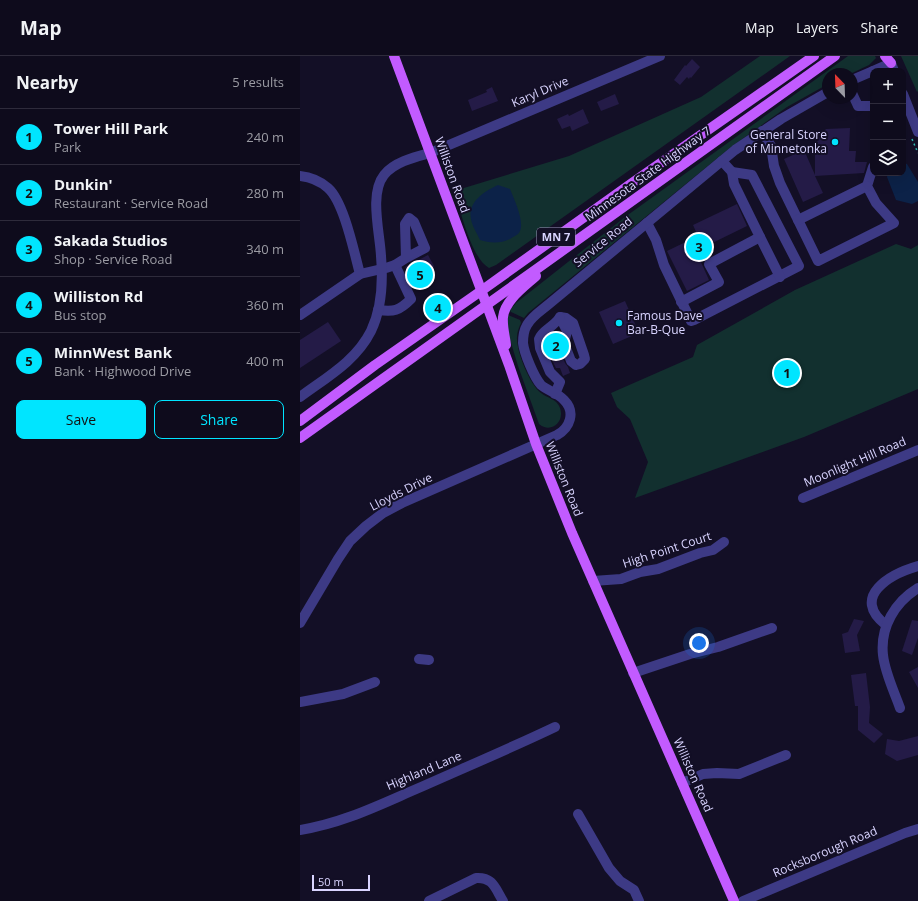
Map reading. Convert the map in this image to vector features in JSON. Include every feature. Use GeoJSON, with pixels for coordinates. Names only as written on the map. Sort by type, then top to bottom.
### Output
{"type":"FeatureCollection","features":[{"type":"Feature","properties":{"kind":"main road","name":"Williston Road"},"geometry":{"type":"LineString","coordinates":[[394,56],[482,291],[536,444],[572,533],[734,901]]}},
{"type":"Feature","properties":{"kind":"main road","name":"Minnesota State Highway 7"},"geometry":{"type":"LineString","coordinates":[[300,421],[375,365],[814,56]]}},
{"type":"Feature","properties":{"kind":"main road","name":"Minnesota State Highway 7"},"geometry":{"type":"LineString","coordinates":[[300,438],[835,56]]}},
{"type":"Feature","properties":{"kind":"main road"},"geometry":{"type":"LineString","coordinates":[[824,64],[839,56]]}},
{"type":"Feature","properties":{"kind":"main road"},"geometry":{"type":"LineString","coordinates":[[509,365],[502,322],[507,304],[562,251]]}},
{"type":"Feature","properties":{"kind":"street","name":"Karyl Drive"},"geometry":{"type":"LineString","coordinates":[[300,396],[344,365],[354,356],[371,330],[378,310],[382,284],[376,198],[378,185],[384,175],[393,167],[416,157],[430,153],[660,56]]}},
{"type":"Feature","properties":{"kind":"street"},"geometry":{"type":"LineString","coordinates":[[879,68],[890,62]]}},
{"type":"Feature","properties":{"kind":"street"},"geometry":{"type":"LineString","coordinates":[[858,77],[870,72]]}},
{"type":"Feature","properties":{"kind":"street","name":"Service Road"},"geometry":{"type":"LineString","coordinates":[[536,444],[562,433],[569,424],[570,418],[568,406],[565,401],[546,389],[536,378],[525,348],[524,336],[528,323],[722,161],[762,131],[822,95]]}},
{"type":"Feature","properties":{"kind":"street"},"geometry":{"type":"LineString","coordinates":[[906,102],[918,132]]}},
{"type":"Feature","properties":{"kind":"street"},"geometry":{"type":"LineString","coordinates":[[857,104],[858,106],[870,106]]}},
{"type":"Feature","properties":{"kind":"street"},"geometry":{"type":"LineString","coordinates":[[762,131],[771,146],[774,166],[780,183],[818,261],[894,223],[876,203],[867,186],[870,176]]}},
{"type":"Feature","properties":{"kind":"street"},"geometry":{"type":"LineString","coordinates":[[722,161],[732,172],[734,184],[780,277]]}},
{"type":"Feature","properties":{"kind":"street"},"geometry":{"type":"LineString","coordinates":[[647,223],[656,240],[664,265],[680,302],[691,321],[799,266],[752,175],[732,172]]}},
{"type":"Feature","properties":{"kind":"street"},"geometry":{"type":"LineString","coordinates":[[300,176],[318,181],[328,188],[336,197],[342,208],[360,274]]}},
{"type":"Feature","properties":{"kind":"street"},"geometry":{"type":"LineString","coordinates":[[798,220],[867,186]]}},
{"type":"Feature","properties":{"kind":"street"},"geometry":{"type":"LineString","coordinates":[[680,302],[719,282],[709,264],[760,237]]}},
{"type":"Feature","properties":{"kind":"street"},"geometry":{"type":"LineString","coordinates":[[300,314],[360,274],[382,270],[395,265],[406,258]]}},
{"type":"Feature","properties":{"kind":"street"},"geometry":{"type":"LineString","coordinates":[[378,310],[391,312],[404,307],[411,299],[395,265]]}},
{"type":"Feature","properties":{"kind":"street"},"geometry":{"type":"LineString","coordinates":[[555,394],[560,382],[550,372],[540,348],[539,339],[543,332],[556,323],[560,317]]}},
{"type":"Feature","properties":{"kind":"street","name":"Lloyds Drive"},"geometry":{"type":"LineString","coordinates":[[300,623],[338,558],[350,541],[383,513],[402,503],[536,444]]}},
{"type":"Feature","properties":{"kind":"street","name":"Moonlight Hill Road"},"geometry":{"type":"LineString","coordinates":[[803,498],[918,450]]}},
{"type":"Feature","properties":{"kind":"street","name":"High Point Court"},"geometry":{"type":"LineString","coordinates":[[593,581],[621,579],[640,572],[658,569],[700,553],[713,550],[724,542]]}},
{"type":"Feature","properties":{"kind":"street"},"geometry":{"type":"LineString","coordinates":[[886,625],[874,612],[871,602],[874,594],[881,585],[892,576],[918,566]]}},
{"type":"Feature","properties":{"kind":"street"},"geometry":{"type":"LineString","coordinates":[[900,708],[886,670],[883,656],[883,640],[886,625],[893,612],[902,600],[918,588]]}},
{"type":"Feature","properties":{"kind":"street"},"geometry":{"type":"LineString","coordinates":[[633,673],[690,654],[718,647],[772,628]]}},
{"type":"Feature","properties":{"kind":"street"},"geometry":{"type":"LineString","coordinates":[[300,702],[343,694],[375,682]]}},
{"type":"Feature","properties":{"kind":"street","name":"Highland Lane"},"geometry":{"type":"LineString","coordinates":[[300,830],[321,827],[351,817],[555,727]]}},
{"type":"Feature","properties":{"kind":"street"},"geometry":{"type":"LineString","coordinates":[[682,783],[702,774],[739,774],[786,755]]}},
{"type":"Feature","properties":{"kind":"street"},"geometry":{"type":"LineString","coordinates":[[578,814],[609,868],[620,881],[634,890],[639,901]]}},
{"type":"Feature","properties":{"kind":"street","name":"Rocksborough Road"},"geometry":{"type":"LineString","coordinates":[[743,901],[905,833],[918,829]]}},
{"type":"Feature","properties":{"kind":"street"},"geometry":{"type":"LineString","coordinates":[[429,901],[476,878],[482,878],[489,880],[503,901]]}},
{"type":"Feature","properties":{"kind":"green space"},"geometry":{"type":"Polygon","coordinates":[[[760,56],[790,56],[496,265],[489,268],[477,255],[463,222],[454,191],[569,156],[701,97],[760,56]]]}},
{"type":"Feature","properties":{"kind":"green space"},"geometry":{"type":"Polygon","coordinates":[[[848,56],[875,56],[876,58],[869,65],[858,70],[858,68],[831,68],[848,56]]]}},
{"type":"Feature","properties":{"kind":"green space"},"geometry":{"type":"Polygon","coordinates":[[[901,56],[918,56],[917,92],[901,56]]]}},
{"type":"Feature","properties":{"kind":"green space"},"geometry":{"type":"Polygon","coordinates":[[[822,75],[822,87],[787,107],[731,147],[528,313],[524,318],[511,312],[510,310],[516,303],[625,217],[822,75]]]}},
{"type":"Feature","properties":{"kind":"green space"},"geometry":{"type":"Polygon","coordinates":[[[896,244],[911,249],[918,245],[918,389],[804,437],[635,498],[648,462],[630,419],[617,407],[611,393],[693,357],[697,345],[795,290],[896,244]]]}},
{"type":"Feature","properties":{"kind":"green space"},"geometry":{"type":"Polygon","coordinates":[[[508,315],[520,320],[521,323],[517,333],[517,343],[524,367],[532,383],[543,395],[559,405],[561,418],[556,425],[552,427],[548,428],[539,424],[518,366],[506,326],[508,315]]]}},
{"type":"Feature","properties":{"kind":"water"},"geometry":{"type":"Polygon","coordinates":[[[907,164],[918,182],[918,201],[912,204],[896,200],[887,177],[906,176],[907,164]]]}},
{"type":"Feature","properties":{"kind":"water"},"geometry":{"type":"Polygon","coordinates":[[[498,185],[510,189],[519,212],[521,225],[520,230],[517,235],[506,241],[483,241],[480,240],[472,224],[470,213],[474,202],[478,198],[488,190],[498,185]]]}},
{"type":"Feature","properties":{"kind":"building"},"geometry":{"type":"Polygon","coordinates":[[[692,59],[700,67],[691,78],[690,77],[689,79],[687,77],[680,85],[674,80],[685,65],[686,66],[692,59]]]}},
{"type":"Feature","properties":{"kind":"building"},"geometry":{"type":"Polygon","coordinates":[[[492,87],[498,101],[472,111],[468,100],[487,92],[486,90],[492,87]]]}},
{"type":"Feature","properties":{"kind":"building"},"geometry":{"type":"Polygon","coordinates":[[[615,94],[619,104],[601,111],[597,102],[615,94]]]}},
{"type":"Feature","properties":{"kind":"building"},"geometry":{"type":"Polygon","coordinates":[[[583,109],[589,123],[572,131],[570,126],[562,129],[557,119],[568,114],[569,116],[583,109]]]}},
{"type":"Feature","properties":{"kind":"building"},"geometry":{"type":"Polygon","coordinates":[[[850,128],[849,151],[856,151],[855,162],[867,162],[864,173],[815,176],[823,193],[803,202],[784,159],[804,150],[815,175],[815,141],[826,129],[850,128]]]}},
{"type":"Feature","properties":{"kind":"building"},"geometry":{"type":"Polygon","coordinates":[[[737,204],[747,226],[696,251],[709,280],[687,291],[667,251],[698,236],[693,225],[737,204]]]}},
{"type":"Feature","properties":{"kind":"building"},"geometry":{"type":"Polygon","coordinates":[[[428,255],[434,266],[429,284],[417,289],[405,267],[428,255]]]}},
{"type":"Feature","properties":{"kind":"building","name":"Famous Dave Bar-B-Que"},"geometry":{"type":"Polygon","coordinates":[[[625,301],[639,333],[613,344],[599,312],[625,301]]]}},
{"type":"Feature","properties":{"kind":"building"},"geometry":{"type":"Polygon","coordinates":[[[328,322],[341,341],[300,368],[300,340],[328,322]]]}},
{"type":"Feature","properties":{"kind":"building"},"geometry":{"type":"Polygon","coordinates":[[[558,339],[558,345],[570,373],[563,376],[560,368],[556,368],[550,356],[553,355],[548,343],[558,339]]]}},
{"type":"Feature","properties":{"kind":"building"},"geometry":{"type":"Polygon","coordinates":[[[854,619],[864,621],[857,635],[860,651],[845,653],[842,634],[848,632],[854,619]]]}},
{"type":"Feature","properties":{"kind":"building"},"geometry":{"type":"Polygon","coordinates":[[[912,620],[918,621],[918,638],[912,655],[902,651],[912,620]]]}},
{"type":"Feature","properties":{"kind":"building"},"geometry":{"type":"Polygon","coordinates":[[[918,667],[918,688],[909,672],[918,667]]]}},
{"type":"Feature","properties":{"kind":"building"},"geometry":{"type":"Polygon","coordinates":[[[866,673],[870,707],[869,723],[883,734],[874,743],[858,730],[858,706],[855,706],[851,675],[866,673]]]}},
{"type":"Feature","properties":{"kind":"building"},"geometry":{"type":"Polygon","coordinates":[[[918,736],[918,755],[897,761],[885,754],[887,739],[899,741],[918,736]]]}},
{"type":"Feature","properties":{"kind":"place","name":"General Store of Minnetonka"},"geometry":{"type":"Point","coordinates":[835,142]}},
{"type":"Feature","properties":{"kind":"place","name":"Sakada Studios"},"geometry":{"type":"Point","coordinates":[699,247]}},
{"type":"Feature","properties":{"kind":"place","name":"MinnWest Bank"},"geometry":{"type":"Point","coordinates":[420,275]}},
{"type":"Feature","properties":{"kind":"place","name":"Williston Rd"},"geometry":{"type":"Point","coordinates":[438,308]}},
{"type":"Feature","properties":{"kind":"place","name":"Famous Dave Bar-B-Que"},"geometry":{"type":"Point","coordinates":[619,323]}},
{"type":"Feature","properties":{"kind":"place","name":"Dunkin'"},"geometry":{"type":"Point","coordinates":[556,346]}},
{"type":"Feature","properties":{"kind":"place","name":"Tower Hill Park"},"geometry":{"type":"Point","coordinates":[787,373]}}]}
